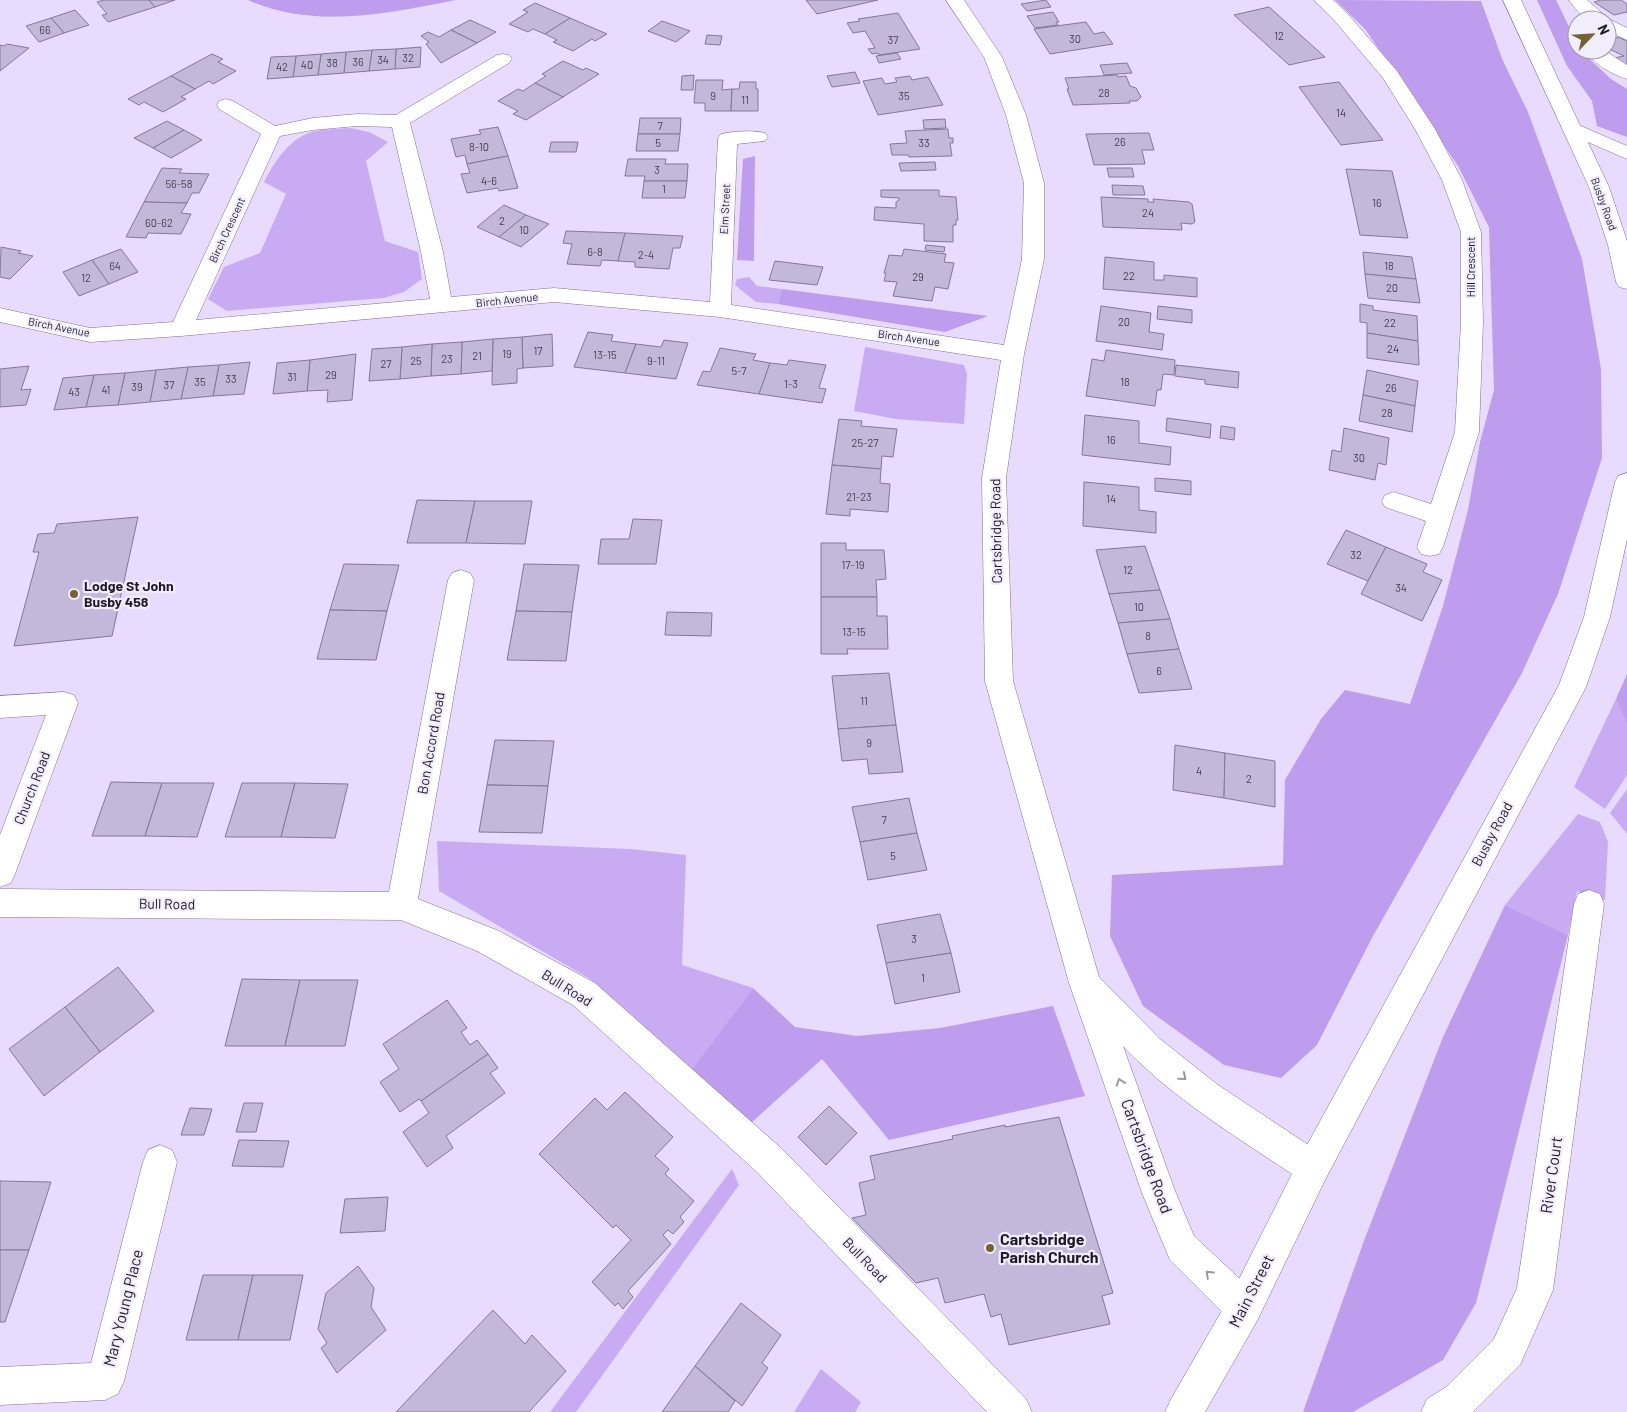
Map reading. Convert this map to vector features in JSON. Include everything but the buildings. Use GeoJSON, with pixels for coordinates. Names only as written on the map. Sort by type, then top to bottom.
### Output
{"type":"FeatureCollection","features":[{"type":"Feature","properties":{"kind":"street","name":"Cartsbridge Road"},"geometry":{"type":"LineString","coordinates":[[954,0],[993,57],[1016,114],[1034,183],[1033,259],[1013,354],[994,478],[999,681],[1085,983],[1159,1193],[1182,1248],[1244,1308]]}},
{"type":"Feature","properties":{"kind":"street","name":"Hill Crescent"},"geometry":{"type":"LineString","coordinates":[[1323,0],[1340,16],[1390,75],[1425,129],[1452,180],[1471,232],[1472,322],[1467,432],[1430,547]]}},
{"type":"Feature","properties":{"kind":"street","name":"Busby Road"},"geometry":{"type":"LineString","coordinates":[[1512,0],[1557,99],[1574,129],[1599,186],[1618,245],[1627,282]]}},
{"type":"Feature","properties":{"kind":"street"},"geometry":{"type":"LineString","coordinates":[[226,105],[272,132],[313,124],[357,120],[400,121],[503,59]]}},
{"type":"Feature","properties":{"kind":"street"},"geometry":{"type":"LineString","coordinates":[[1607,60],[1627,73]]}},
{"type":"Feature","properties":{"kind":"street"},"geometry":{"type":"LineString","coordinates":[[400,121],[432,252],[442,306]]}},
{"type":"Feature","properties":{"kind":"street"},"geometry":{"type":"LineString","coordinates":[[1574,129],[1627,153]]}},
{"type":"Feature","properties":{"kind":"street","name":"Birch Crescent"},"geometry":{"type":"LineString","coordinates":[[181,329],[272,132]]}},
{"type":"Feature","properties":{"kind":"street","name":"Elm Street"},"geometry":{"type":"LineString","coordinates":[[720,310],[728,138],[758,137]]}},
{"type":"Feature","properties":{"kind":"street","name":"Birch Avenue"},"geometry":{"type":"LineString","coordinates":[[0,315],[90,335],[181,329],[554,295],[720,310],[1013,354]]}},
{"type":"Feature","properties":{"kind":"street","name":"Busby Road"},"geometry":{"type":"LineString","coordinates":[[1313,1168],[1572,687],[1597,617],[1627,482]]}},
{"type":"Feature","properties":{"kind":"street"},"geometry":{"type":"LineString","coordinates":[[1394,501],[1441,517]]}},
{"type":"Feature","properties":{"kind":"street","name":"Bon Accord Road"},"geometry":{"type":"LineString","coordinates":[[402,906],[461,580]]}},
{"type":"Feature","properties":{"kind":"street","name":"Church Road"},"geometry":{"type":"LineString","coordinates":[[0,707],[64,703],[0,874]]}},
{"type":"Feature","properties":{"kind":"street","name":"Bull Road"},"geometry":{"type":"LineString","coordinates":[[0,903],[402,906],[488,941],[584,994],[769,1160],[1013,1412]]}},
{"type":"Feature","properties":{"kind":"street","name":"River Court"},"geometry":{"type":"LineString","coordinates":[[1440,1412],[1459,1400],[1507,1352],[1535,1290],[1589,904]]}},
{"type":"Feature","properties":{"kind":"street","name":"Cartsbridge Road"},"geometry":{"type":"LineString","coordinates":[[1085,983],[1149,1050],[1206,1097],[1313,1168]]}},
{"type":"Feature","properties":{"kind":"street","name":"Mary Young Place"},"geometry":{"type":"LineString","coordinates":[[0,1386],[105,1382],[160,1162]]}},
{"type":"Feature","properties":{"kind":"street","name":"Main Street"},"geometry":{"type":"LineString","coordinates":[[1193,1408],[1313,1168]]}},
{"type":"Feature","properties":{"kind":"shaded area"},"geometry":{"type":"Polygon","coordinates":[[[248,0],[456,0],[378,14],[325,17],[273,9],[248,0]]]}},
{"type":"Feature","properties":{"kind":"shaded area"},"geometry":{"type":"Polygon","coordinates":[[[1335,0],[1481,1],[1503,61],[1528,112],[1582,259],[1601,369],[1602,458],[1558,594],[1522,673],[1373,936],[1317,1045],[1281,1078],[1224,1065],[1143,1006],[1110,936],[1112,875],[1283,865],[1285,780],[1321,719],[1345,690],[1410,704],[1443,606],[1468,510],[1480,442],[1494,390],[1489,227],[1458,166],[1365,29],[1335,0]]]}},
{"type":"Feature","properties":{"kind":"shaded area"},"geometry":{"type":"Polygon","coordinates":[[[1537,0],[1556,0],[1567,23],[1567,60],[1591,60],[1611,79],[1627,89],[1627,137],[1597,126],[1592,101],[1567,66],[1537,0]]]}},
{"type":"Feature","properties":{"kind":"shaded area"},"geometry":{"type":"Polygon","coordinates":[[[350,128],[369,132],[388,142],[366,161],[385,241],[418,252],[422,279],[404,292],[383,298],[227,311],[208,299],[224,267],[260,253],[286,194],[264,182],[284,151],[306,134],[319,130],[350,128]]]}},
{"type":"Feature","properties":{"kind":"shaded area"},"geometry":{"type":"Polygon","coordinates":[[[755,156],[754,261],[737,260],[743,159],[755,156]]]}},
{"type":"Feature","properties":{"kind":"shaded area"},"geometry":{"type":"Polygon","coordinates":[[[749,277],[757,286],[782,289],[778,304],[756,302],[735,285],[737,279],[749,277]]]}},
{"type":"Feature","properties":{"kind":"shaded area"},"geometry":{"type":"Polygon","coordinates":[[[782,289],[988,316],[945,332],[778,304],[782,289]]]}},
{"type":"Feature","properties":{"kind":"shaded area"},"geometry":{"type":"Polygon","coordinates":[[[865,347],[964,365],[967,374],[964,424],[896,419],[854,411],[865,347]]]}},
{"type":"Feature","properties":{"kind":"shaded area"},"geometry":{"type":"Polygon","coordinates":[[[1627,674],[1627,725],[1616,699],[1627,674]]]}},
{"type":"Feature","properties":{"kind":"shaded area"},"geometry":{"type":"Polygon","coordinates":[[[1616,699],[1627,725],[1627,775],[1605,809],[1574,787],[1616,699]]]}},
{"type":"Feature","properties":{"kind":"shaded area"},"geometry":{"type":"Polygon","coordinates":[[[1627,789],[1627,834],[1610,813],[1627,789]]]}},
{"type":"Feature","properties":{"kind":"shaded area"},"geometry":{"type":"Polygon","coordinates":[[[1578,814],[1600,822],[1608,842],[1605,900],[1577,891],[1568,935],[1505,905],[1578,814]]]}},
{"type":"Feature","properties":{"kind":"shaded area"},"geometry":{"type":"Polygon","coordinates":[[[437,841],[630,849],[686,855],[682,965],[753,988],[692,1069],[590,979],[439,891],[437,841]]]}},
{"type":"Feature","properties":{"kind":"shaded area"},"geometry":{"type":"Polygon","coordinates":[[[1505,905],[1568,935],[1476,1303],[1443,1360],[1353,1412],[1303,1412],[1365,1238],[1443,1037],[1505,905]]]}},
{"type":"Feature","properties":{"kind":"shaded area"},"geometry":{"type":"Polygon","coordinates":[[[753,988],[795,1027],[857,1036],[940,1028],[1053,1006],[1085,1096],[889,1140],[822,1059],[751,1123],[692,1069],[753,988]]]}},
{"type":"Feature","properties":{"kind":"shaded area"},"geometry":{"type":"Polygon","coordinates":[[[732,1169],[739,1185],[576,1412],[550,1412],[732,1169]]]}},
{"type":"Feature","properties":{"kind":"shaded area"},"geometry":{"type":"Polygon","coordinates":[[[821,1369],[861,1402],[855,1412],[794,1412],[821,1369]]]}},
{"type":"Feature","properties":{"kind":"place","name":"Lodge St John Busby 458"},"geometry":{"type":"Point","coordinates":[74,594]}},
{"type":"Feature","properties":{"kind":"place","name":"Cartsbridge Parish Church"},"geometry":{"type":"Point","coordinates":[990,1248]}}]}
